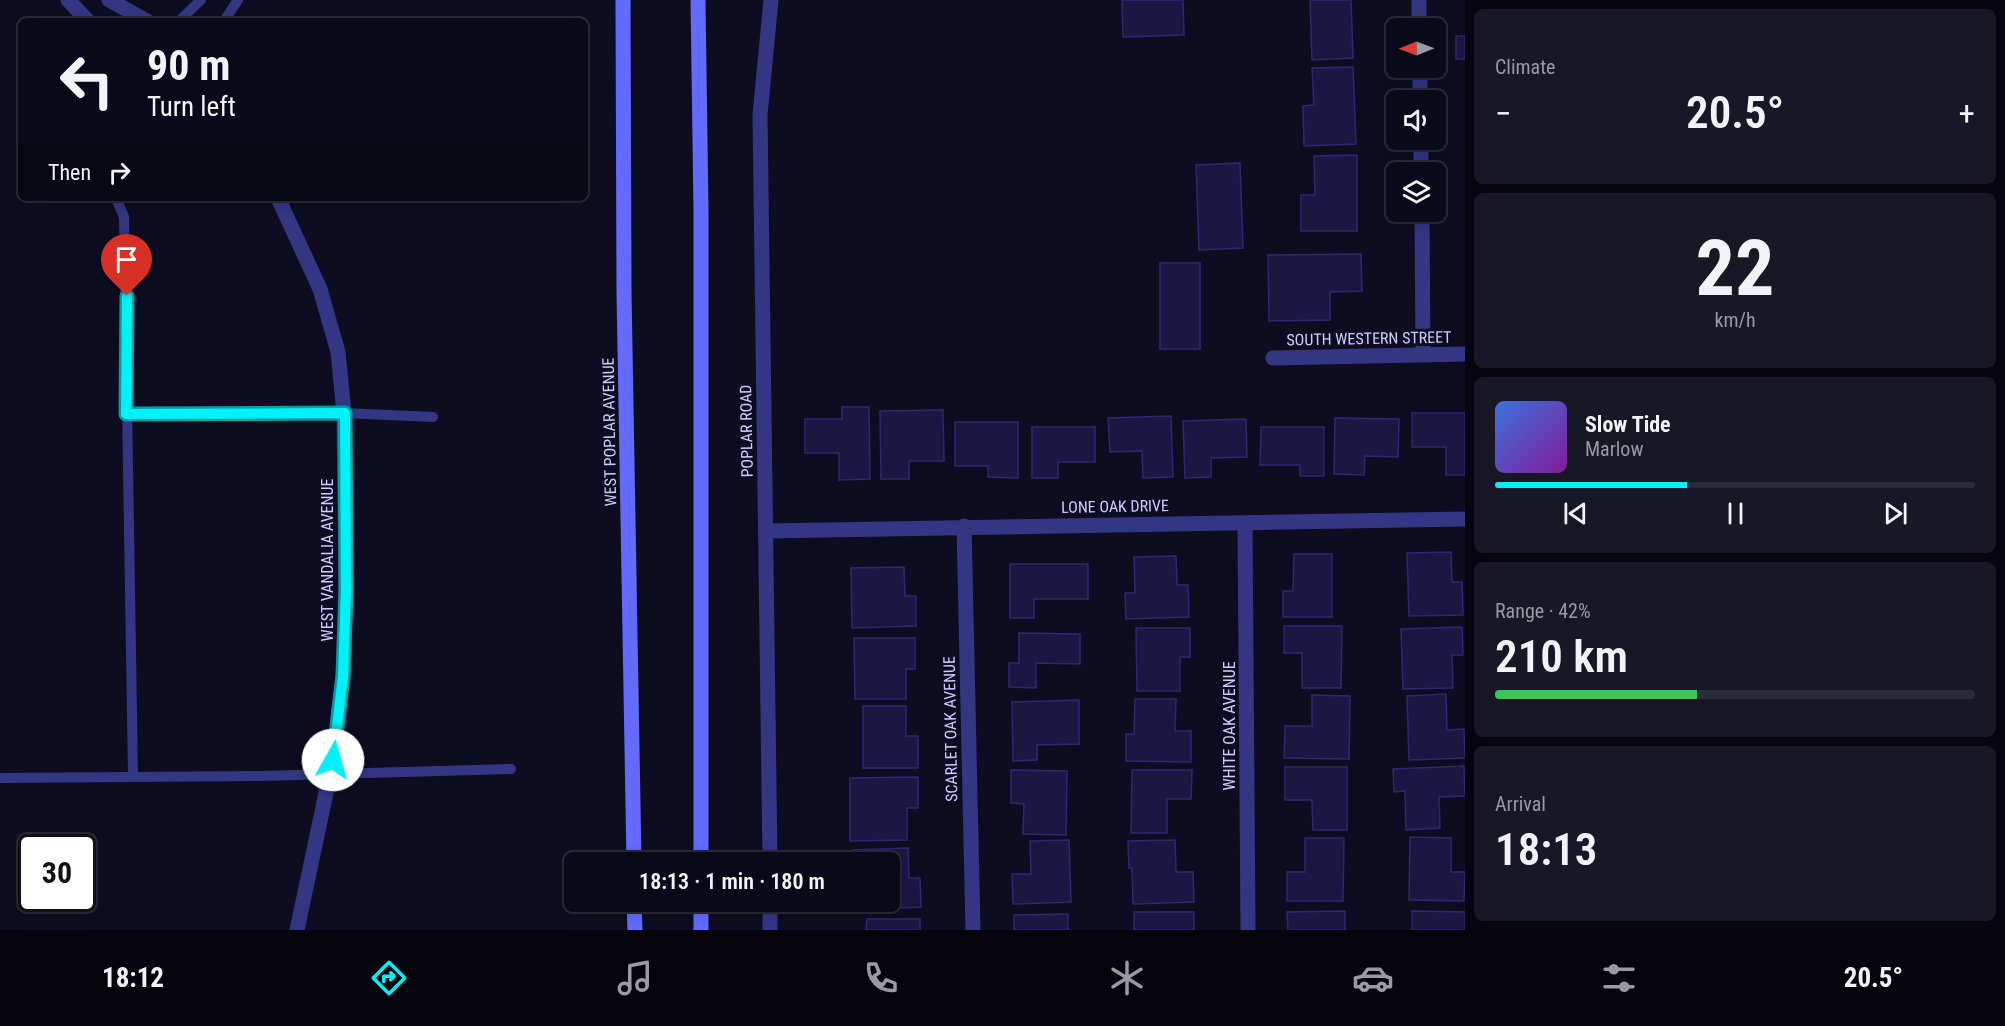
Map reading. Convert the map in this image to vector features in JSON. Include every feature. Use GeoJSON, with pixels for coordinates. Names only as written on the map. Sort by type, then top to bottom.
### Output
{"type":"FeatureCollection","features":[{"type":"Feature","properties":{"kind":"main road","name":"WEST POPLAR AVENUE"},"geometry":{"type":"LineString","coordinates":[[623,0],[624,280],[634,852]]}},
{"type":"Feature","properties":{"kind":"main road"},"geometry":{"type":"LineString","coordinates":[[698,0],[701,210],[701,852]]}},
{"type":"Feature","properties":{"kind":"main road"},"geometry":{"type":"LineString","coordinates":[[634,912],[635,930]]}},
{"type":"Feature","properties":{"kind":"main road"},"geometry":{"type":"LineString","coordinates":[[701,912],[701,930]]}},
{"type":"Feature","properties":{"kind":"street"},"geometry":{"type":"LineString","coordinates":[[68,0],[85,18]]}},
{"type":"Feature","properties":{"kind":"street"},"geometry":{"type":"LineString","coordinates":[[109,0],[142,18]]}},
{"type":"Feature","properties":{"kind":"street","name":"POPLAR ROAD"},"geometry":{"type":"LineString","coordinates":[[770,852],[760,115],[771,0]]}},
{"type":"Feature","properties":{"kind":"street"},"geometry":{"type":"LineString","coordinates":[[1419,0],[1419,18]]}},
{"type":"Feature","properties":{"kind":"street","name":"WEST VANDALIA AVENUE"},"geometry":{"type":"LineString","coordinates":[[279,201],[320,290],[338,352],[345,413],[344,666],[329,774],[297,930]]}},
{"type":"Feature","properties":{"kind":"street"},"geometry":{"type":"LineString","coordinates":[[1422,222],[1424,354]]}},
{"type":"Feature","properties":{"kind":"street","name":"SOUTH WESTERN STREET"},"geometry":{"type":"LineString","coordinates":[[1273,358],[1465,354]]}},
{"type":"Feature","properties":{"kind":"street","name":"LONE OAK DRIVE"},"geometry":{"type":"LineString","coordinates":[[766,531],[1465,519]]}},
{"type":"Feature","properties":{"kind":"street","name":"WHITE OAK AVENUE"},"geometry":{"type":"LineString","coordinates":[[1245,523],[1248,930]]}},
{"type":"Feature","properties":{"kind":"street","name":"SCARLET OAK AVENUE"},"geometry":{"type":"LineString","coordinates":[[964,526],[973,930]]}},
{"type":"Feature","properties":{"kind":"street"},"geometry":{"type":"LineString","coordinates":[[770,912],[770,930]]}},
{"type":"Feature","properties":{"kind":"lane"},"geometry":{"type":"LineString","coordinates":[[182,18],[201,0]]}},
{"type":"Feature","properties":{"kind":"lane"},"geometry":{"type":"LineString","coordinates":[[226,18],[238,0]]}},
{"type":"Feature","properties":{"kind":"lane"},"geometry":{"type":"LineString","coordinates":[[117,201],[124,217],[133,777]]}},
{"type":"Feature","properties":{"kind":"lane"},"geometry":{"type":"LineString","coordinates":[[126,414],[345,413],[433,417]]}},
{"type":"Feature","properties":{"kind":"lane"},"geometry":{"type":"LineString","coordinates":[[0,778],[511,769]]}},
{"type":"Feature","properties":{"kind":"building"},"geometry":{"type":"Polygon","coordinates":[[[1122,0],[1183,0],[1184,35],[1123,37],[1122,0]]]}},
{"type":"Feature","properties":{"kind":"building"},"geometry":{"type":"Polygon","coordinates":[[[1310,0],[1351,0],[1353,58],[1312,60],[1310,0]]]}},
{"type":"Feature","properties":{"kind":"building"},"geometry":{"type":"Polygon","coordinates":[[[1456,36],[1465,36],[1465,59],[1456,59],[1456,36]]]}},
{"type":"Feature","properties":{"kind":"building"},"geometry":{"type":"Polygon","coordinates":[[[1353,67],[1356,144],[1304,146],[1303,106],[1314,105],[1312,68],[1353,67]]]}},
{"type":"Feature","properties":{"kind":"building"},"geometry":{"type":"Polygon","coordinates":[[[1357,155],[1357,231],[1301,231],[1301,195],[1315,195],[1314,156],[1357,155]]]}},
{"type":"Feature","properties":{"kind":"building"},"geometry":{"type":"Polygon","coordinates":[[[1240,163],[1243,248],[1199,250],[1196,165],[1240,163]]]}},
{"type":"Feature","properties":{"kind":"building"},"geometry":{"type":"Polygon","coordinates":[[[1361,254],[1362,291],[1330,292],[1330,320],[1269,321],[1268,255],[1361,254]]]}},
{"type":"Feature","properties":{"kind":"building"},"geometry":{"type":"Polygon","coordinates":[[[1160,263],[1200,263],[1200,349],[1160,349],[1160,263]]]}},
{"type":"Feature","properties":{"kind":"building"},"geometry":{"type":"Polygon","coordinates":[[[842,407],[869,407],[870,479],[839,480],[839,453],[805,453],[805,419],[842,419],[842,407]]]}},
{"type":"Feature","properties":{"kind":"building"},"geometry":{"type":"Polygon","coordinates":[[[943,410],[944,461],[909,461],[909,479],[881,479],[880,411],[943,410]]]}},
{"type":"Feature","properties":{"kind":"building"},"geometry":{"type":"Polygon","coordinates":[[[1412,413],[1465,413],[1465,475],[1446,475],[1446,447],[1412,447],[1412,413]]]}},
{"type":"Feature","properties":{"kind":"building"},"geometry":{"type":"Polygon","coordinates":[[[1171,416],[1173,477],[1143,478],[1142,451],[1110,452],[1108,418],[1171,416]]]}},
{"type":"Feature","properties":{"kind":"building"},"geometry":{"type":"Polygon","coordinates":[[[1335,418],[1399,419],[1398,457],[1365,456],[1364,475],[1334,474],[1335,418]]]}},
{"type":"Feature","properties":{"kind":"building"},"geometry":{"type":"Polygon","coordinates":[[[1246,419],[1247,457],[1211,458],[1211,477],[1185,478],[1183,421],[1246,419]]]}},
{"type":"Feature","properties":{"kind":"building"},"geometry":{"type":"Polygon","coordinates":[[[955,422],[1018,422],[1018,478],[988,477],[988,466],[955,466],[955,422]]]}},
{"type":"Feature","properties":{"kind":"building"},"geometry":{"type":"Polygon","coordinates":[[[1032,427],[1095,427],[1095,462],[1058,462],[1058,478],[1032,478],[1032,427]]]}},
{"type":"Feature","properties":{"kind":"building"},"geometry":{"type":"Polygon","coordinates":[[[1261,427],[1324,427],[1324,476],[1300,476],[1300,465],[1260,465],[1261,427]]]}},
{"type":"Feature","properties":{"kind":"building"},"geometry":{"type":"Polygon","coordinates":[[[1451,552],[1452,582],[1462,582],[1463,615],[1409,616],[1407,553],[1451,552]]]}},
{"type":"Feature","properties":{"kind":"building"},"geometry":{"type":"Polygon","coordinates":[[[1294,554],[1332,554],[1332,617],[1283,617],[1283,591],[1293,591],[1294,554]]]}},
{"type":"Feature","properties":{"kind":"building"},"geometry":{"type":"Polygon","coordinates":[[[1176,556],[1177,585],[1188,585],[1189,617],[1126,619],[1125,593],[1135,593],[1134,557],[1176,556]]]}},
{"type":"Feature","properties":{"kind":"building"},"geometry":{"type":"Polygon","coordinates":[[[1010,564],[1088,564],[1088,599],[1034,599],[1034,618],[1010,618],[1010,564]]]}},
{"type":"Feature","properties":{"kind":"building"},"geometry":{"type":"Polygon","coordinates":[[[904,567],[905,596],[916,596],[916,626],[852,628],[851,568],[904,567]]]}},
{"type":"Feature","properties":{"kind":"building"},"geometry":{"type":"Polygon","coordinates":[[[1284,626],[1342,626],[1341,688],[1302,688],[1302,653],[1284,653],[1284,626]]]}},
{"type":"Feature","properties":{"kind":"building"},"geometry":{"type":"Polygon","coordinates":[[[1462,627],[1463,655],[1452,655],[1453,688],[1403,689],[1401,629],[1462,627]]]}},
{"type":"Feature","properties":{"kind":"building"},"geometry":{"type":"Polygon","coordinates":[[[1136,628],[1190,628],[1190,657],[1180,657],[1180,691],[1137,691],[1136,628]]]}},
{"type":"Feature","properties":{"kind":"building"},"geometry":{"type":"Polygon","coordinates":[[[1019,633],[1080,634],[1080,664],[1036,663],[1036,688],[1009,687],[1009,663],[1019,663],[1019,633]]]}},
{"type":"Feature","properties":{"kind":"building"},"geometry":{"type":"Polygon","coordinates":[[[854,638],[915,638],[915,669],[906,669],[906,699],[855,699],[854,638]]]}},
{"type":"Feature","properties":{"kind":"building"},"geometry":{"type":"Polygon","coordinates":[[[1446,694],[1447,730],[1464,729],[1465,758],[1409,760],[1407,696],[1446,694]]]}},
{"type":"Feature","properties":{"kind":"building"},"geometry":{"type":"Polygon","coordinates":[[[1312,695],[1350,696],[1349,759],[1284,758],[1285,726],[1312,726],[1312,695]]]}},
{"type":"Feature","properties":{"kind":"building"},"geometry":{"type":"Polygon","coordinates":[[[1135,699],[1176,699],[1175,731],[1191,731],[1191,762],[1126,761],[1126,734],[1134,734],[1135,699]]]}},
{"type":"Feature","properties":{"kind":"building"},"geometry":{"type":"Polygon","coordinates":[[[1079,700],[1079,744],[1037,745],[1037,760],[1013,761],[1012,702],[1079,700]]]}},
{"type":"Feature","properties":{"kind":"building"},"geometry":{"type":"Polygon","coordinates":[[[863,706],[906,706],[906,736],[918,736],[918,768],[863,768],[863,706]]]}},
{"type":"Feature","properties":{"kind":"building"},"geometry":{"type":"Polygon","coordinates":[[[1464,766],[1465,796],[1439,797],[1440,828],[1406,830],[1405,791],[1394,792],[1393,769],[1464,766]]]}},
{"type":"Feature","properties":{"kind":"building"},"geometry":{"type":"Polygon","coordinates":[[[1285,767],[1347,767],[1347,830],[1313,830],[1312,800],[1285,800],[1285,767]]]}},
{"type":"Feature","properties":{"kind":"building"},"geometry":{"type":"Polygon","coordinates":[[[1011,770],[1067,771],[1066,835],[1023,834],[1024,804],[1011,803],[1011,770]]]}},
{"type":"Feature","properties":{"kind":"building"},"geometry":{"type":"Polygon","coordinates":[[[1132,770],[1192,770],[1191,799],[1167,799],[1167,833],[1131,833],[1132,770]]]}},
{"type":"Feature","properties":{"kind":"building"},"geometry":{"type":"Polygon","coordinates":[[[918,777],[918,808],[907,808],[907,840],[850,841],[850,778],[918,777]]]}},
{"type":"Feature","properties":{"kind":"building"},"geometry":{"type":"Polygon","coordinates":[[[1410,837],[1451,838],[1451,872],[1465,872],[1464,901],[1409,900],[1410,837]]]}},
{"type":"Feature","properties":{"kind":"building"},"geometry":{"type":"Polygon","coordinates":[[[1305,838],[1344,838],[1343,901],[1287,901],[1287,872],[1305,872],[1305,838]]]}},
{"type":"Feature","properties":{"kind":"building"},"geometry":{"type":"Polygon","coordinates":[[[1069,840],[1071,902],[1013,904],[1012,874],[1031,874],[1030,841],[1069,840]]]}},
{"type":"Feature","properties":{"kind":"building"},"geometry":{"type":"Polygon","coordinates":[[[1175,840],[1176,872],[1193,872],[1194,902],[1133,904],[1132,868],[1129,868],[1128,841],[1175,840]]]}},
{"type":"Feature","properties":{"kind":"building"},"geometry":{"type":"Polygon","coordinates":[[[908,848],[909,878],[920,878],[921,907],[900,908],[900,852],[853,852],[853,850],[908,848]]]}},
{"type":"Feature","properties":{"kind":"building"},"geometry":{"type":"Polygon","coordinates":[[[1345,911],[1345,930],[1288,930],[1287,912],[1345,911]]]}},
{"type":"Feature","properties":{"kind":"building"},"geometry":{"type":"Polygon","coordinates":[[[1412,911],[1465,912],[1465,930],[1412,930],[1412,911]]]}},
{"type":"Feature","properties":{"kind":"building"},"geometry":{"type":"Polygon","coordinates":[[[1134,912],[1194,912],[1194,930],[1134,930],[1134,912]]]}},
{"type":"Feature","properties":{"kind":"building"},"geometry":{"type":"Polygon","coordinates":[[[1068,914],[1068,930],[1014,930],[1014,915],[1068,914]]]}},
{"type":"Feature","properties":{"kind":"building"},"geometry":{"type":"Polygon","coordinates":[[[867,919],[920,919],[920,930],[866,930],[867,919]]]}},
{"type":"Feature","properties":{"kind":"route"},"geometry":{"type":"LineString","coordinates":[[127,296],[126,414],[345,413],[346,591],[343,676],[333,760]]}}]}
